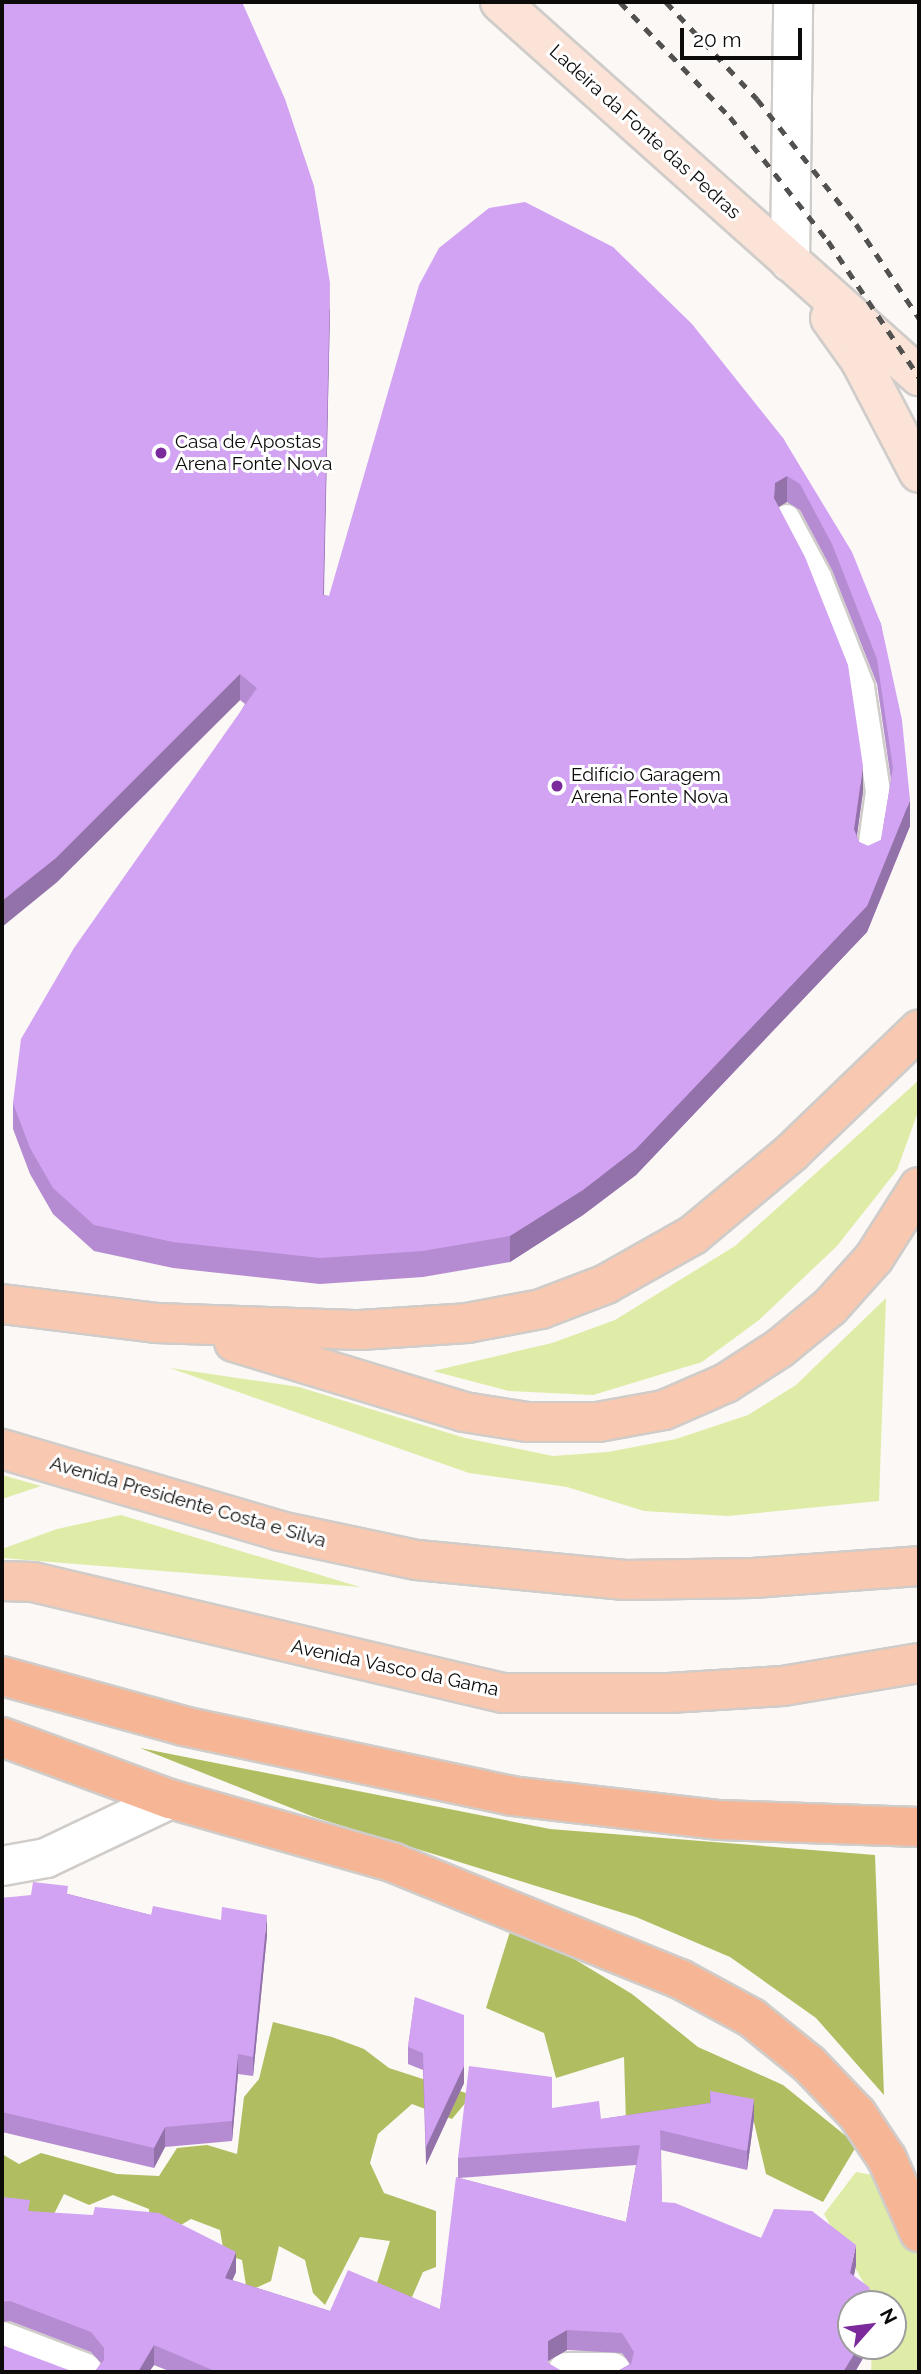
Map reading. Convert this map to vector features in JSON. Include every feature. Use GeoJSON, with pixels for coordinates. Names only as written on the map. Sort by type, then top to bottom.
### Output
{"type":"FeatureCollection","features":[{"type":"Feature","properties":{"kind":"highway"},"geometry":{"type":"LineString","coordinates":[[2,1676],[183,1726],[512,1796],[720,1820],[919,1827]]}},
{"type":"Feature","properties":{"kind":"highway"},"geometry":{"type":"LineString","coordinates":[[2,1737],[170,1799],[394,1863],[680,1979],[752,2018],[809,2064],[857,2114],[887,2159],[919,2232]]}},
{"type":"Feature","properties":{"kind":"main road","name":"Ladeira da Fonte das Pedras"},"geometry":{"type":"LineString","coordinates":[[500,2],[919,376]]}},
{"type":"Feature","properties":{"kind":"main road","name":"Ladeira da Fonte das Pedras"},"geometry":{"type":"LineString","coordinates":[[790,262],[860,360],[919,473]]}},
{"type":"Feature","properties":{"kind":"main road"},"geometry":{"type":"LineString","coordinates":[[2,1304],[156,1323],[360,1330],[467,1323],[541,1309],[606,1284],[693,1235],[791,1153],[919,1030]]}},
{"type":"Feature","properties":{"kind":"main road"},"geometry":{"type":"LineString","coordinates":[[156,1323],[274,1352],[464,1412],[527,1422],[611,1420],[664,1410],[726,1383],[780,1348],[830,1307],[874,1258],[919,1187]]}},
{"type":"Feature","properties":{"kind":"main road","name":"Avenida Presidente Costa e Silva"},"geometry":{"type":"LineString","coordinates":[[2,1449],[280,1531],[417,1560],[625,1580],[753,1578],[919,1566]]}},
{"type":"Feature","properties":{"kind":"main road","name":"Avenida Vasco da Gama"},"geometry":{"type":"LineString","coordinates":[[2,1581],[33,1582],[503,1693],[669,1693],[783,1686],[919,1663]]}},
{"type":"Feature","properties":{"kind":"street"},"geometry":{"type":"LineString","coordinates":[[790,262],[793,2]]}},
{"type":"Feature","properties":{"kind":"street"},"geometry":{"type":"LineString","coordinates":[[2,1866],[46,1858],[170,1799]]}},
{"type":"Feature","properties":{"kind":"street"},"geometry":{"type":"LineString","coordinates":[[2,2341],[83,2372]]}},
{"type":"Feature","properties":{"kind":"street"},"geometry":{"type":"LineString","coordinates":[[567,2372],[612,2372]]}},
{"type":"Feature","properties":{"kind":"lane"},"geometry":{"type":"LineString","coordinates":[[787,517],[824,590],[862,687],[878,792],[869,857]]}},
{"type":"Feature","properties":{"kind":"green space"},"geometry":{"type":"Polygon","coordinates":[[[919,1080],[919,1109],[897,1170],[837,1246],[759,1320],[702,1362],[593,1395],[509,1391],[433,1371],[552,1343],[615,1320],[735,1246],[919,1080]]]}},
{"type":"Feature","properties":{"kind":"green space"},"geometry":{"type":"Polygon","coordinates":[[[886,1298],[879,1501],[728,1516],[644,1511],[567,1487],[469,1473],[170,1368],[299,1387],[465,1438],[553,1456],[608,1452],[676,1439],[748,1415],[796,1385],[886,1298]]]}},
{"type":"Feature","properties":{"kind":"green space"},"geometry":{"type":"Polygon","coordinates":[[[2,1475],[41,1486],[2,1499],[2,1475]]]}},
{"type":"Feature","properties":{"kind":"green space"},"geometry":{"type":"Polygon","coordinates":[[[121,1515],[360,1587],[2,1558],[2,1549],[57,1529],[121,1515]]]}},
{"type":"Feature","properties":{"kind":"green space"},"geometry":{"type":"Polygon","coordinates":[[[140,1748],[550,1829],[875,1855],[884,2095],[816,2018],[730,1957],[636,1917],[314,1817],[140,1748]]]}},
{"type":"Feature","properties":{"kind":"green space"},"geometry":{"type":"Polygon","coordinates":[[[513,1922],[632,1994],[698,2047],[783,2085],[857,2145],[823,2202],[766,2174],[753,2118],[626,2123],[624,2057],[556,2078],[544,2033],[486,2008],[513,1922]]]}},
{"type":"Feature","properties":{"kind":"green space"},"geometry":{"type":"Polygon","coordinates":[[[273,2022],[332,2037],[364,2049],[389,2068],[472,2095],[452,2119],[412,2104],[378,2134],[370,2163],[384,2193],[436,2211],[436,2267],[423,2272],[398,2329],[367,2315],[390,2241],[360,2237],[325,2305],[313,2293],[305,2260],[279,2246],[271,2281],[247,2292],[242,2260],[224,2254],[220,2230],[191,2219],[171,2231],[150,2226],[149,2209],[113,2195],[89,2205],[64,2194],[52,2218],[2,2203],[2,2154],[19,2164],[41,2153],[117,2174],[159,2176],[177,2148],[207,2145],[237,2154],[244,2097],[259,2079],[273,2022]]]}},
{"type":"Feature","properties":{"kind":"green space"},"geometry":{"type":"Polygon","coordinates":[[[856,2172],[878,2176],[919,2248],[919,2372],[871,2372],[871,2360],[907,2360],[907,2290],[866,2290],[824,2214],[856,2172]]]}},
{"type":"Feature","properties":{"kind":"building","name":"Edifício Garagem Arena Fonte Nova"},"geometry":{"type":"Polygon","coordinates":[[[2,2],[242,2],[285,99],[314,186],[330,283],[323,595],[329,596],[419,285],[439,248],[489,208],[525,202],[613,247],[692,324],[783,438],[852,552],[881,624],[902,720],[910,800],[867,906],[636,1149],[583,1190],[510,1236],[423,1251],[320,1258],[173,1242],[94,1225],[53,1188],[30,1148],[13,1103],[21,1039],[74,948],[257,688],[240,674],[56,858],[2,901],[2,2]],[[787,476],[775,483],[774,498],[805,557],[848,665],[863,766],[854,829],[859,842],[868,846],[881,840],[893,768],[877,659],[832,544],[800,484],[787,476]]]}},
{"type":"Feature","properties":{"kind":"building"},"geometry":{"type":"Polygon","coordinates":[[[33,1882],[68,1886],[67,1894],[151,1915],[153,1906],[221,1920],[222,1907],[267,1915],[253,2057],[238,2054],[232,2121],[165,2127],[154,2148],[2,2112],[2,1898],[31,1895],[33,1882]]]}},
{"type":"Feature","properties":{"kind":"building"},"geometry":{"type":"Polygon","coordinates":[[[415,1997],[464,2015],[464,2066],[426,2147],[423,2053],[408,2047],[415,1997]]]}},
{"type":"Feature","properties":{"kind":"building"},"geometry":{"type":"Polygon","coordinates":[[[469,2066],[552,2077],[552,2108],[599,2101],[601,2119],[711,2103],[710,2091],[754,2099],[747,2151],[660,2130],[662,2202],[675,2203],[761,2238],[774,2209],[812,2211],[856,2245],[850,2273],[870,2290],[837,2290],[837,2360],[850,2360],[843,2372],[616,2372],[631,2364],[634,2352],[622,2333],[567,2330],[548,2341],[548,2363],[563,2372],[217,2372],[154,2345],[138,2372],[79,2372],[96,2370],[104,2360],[104,2348],[91,2332],[10,2301],[2,2302],[2,2197],[30,2200],[28,2211],[93,2215],[95,2207],[159,2213],[236,2252],[225,2278],[330,2311],[348,2270],[440,2309],[456,2177],[626,2222],[640,2145],[458,2158],[469,2066]]]}},
{"type":"Feature","properties":{"kind":"building"},"geometry":{"type":"Polygon","coordinates":[[[2,2345],[74,2372],[2,2372],[2,2345]]]}},
{"type":"Feature","properties":{"kind":"railway"},"geometry":{"type":"LineString","coordinates":[[620,2],[730,117],[828,241],[919,377]]}},
{"type":"Feature","properties":{"kind":"railway"},"geometry":{"type":"LineString","coordinates":[[666,2],[757,99],[856,224],[919,318]]}},
{"type":"Feature","properties":{"kind":"place","name":"Casa de Apostas Arena Fonte Nova"},"geometry":{"type":"Point","coordinates":[161,453]}},
{"type":"Feature","properties":{"kind":"place","name":"Edifício Garagem Arena Fonte Nova"},"geometry":{"type":"Point","coordinates":[557,786]}}]}
